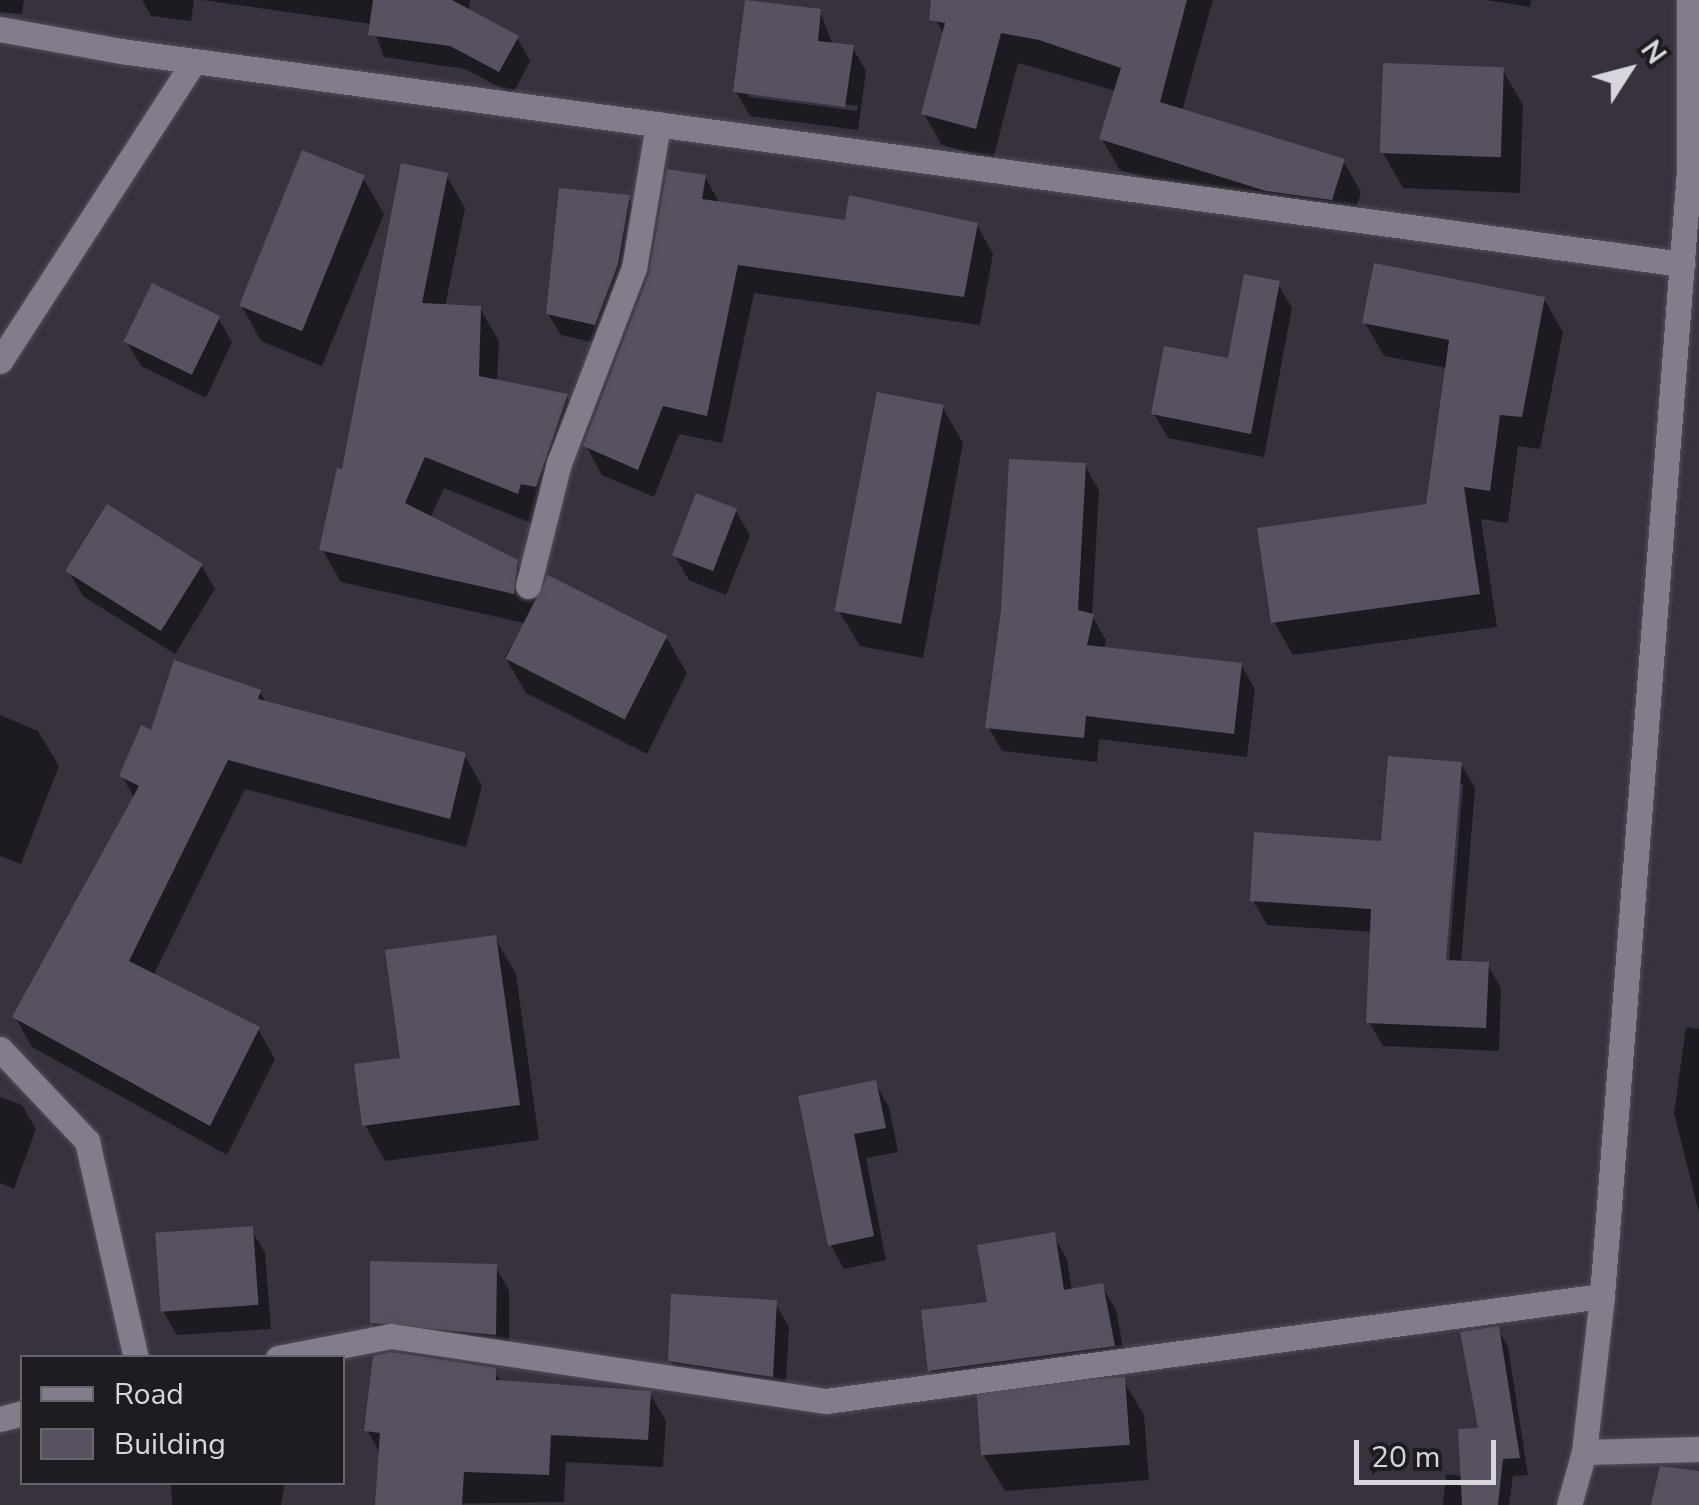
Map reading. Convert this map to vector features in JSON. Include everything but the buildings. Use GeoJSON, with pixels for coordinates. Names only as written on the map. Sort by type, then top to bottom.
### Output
{"type":"FeatureCollection","features":[{"type":"Feature","properties":{"kind":"street"},"geometry":{"type":"LineString","coordinates":[[1569,1505],[1584,1452],[1602,1296],[1682,264],[1689,0]]}},
{"type":"Feature","properties":{"kind":"street"},"geometry":{"type":"LineString","coordinates":[[0,29],[194,61],[1682,264]]}},
{"type":"Feature","properties":{"kind":"street"},"geometry":{"type":"LineString","coordinates":[[0,361],[194,61]]}},
{"type":"Feature","properties":{"kind":"street"},"geometry":{"type":"LineString","coordinates":[[528,586],[559,463],[634,268],[658,124]]}},
{"type":"Feature","properties":{"kind":"street"},"geometry":{"type":"LineString","coordinates":[[0,1049],[86,1141],[135,1355]]}},
{"type":"Feature","properties":{"kind":"street"},"geometry":{"type":"LineString","coordinates":[[294,1355],[392,1336],[826,1400],[1602,1296]]}},
{"type":"Feature","properties":{"kind":"street"},"geometry":{"type":"LineString","coordinates":[[1584,1452],[1699,1449]]}}]}
